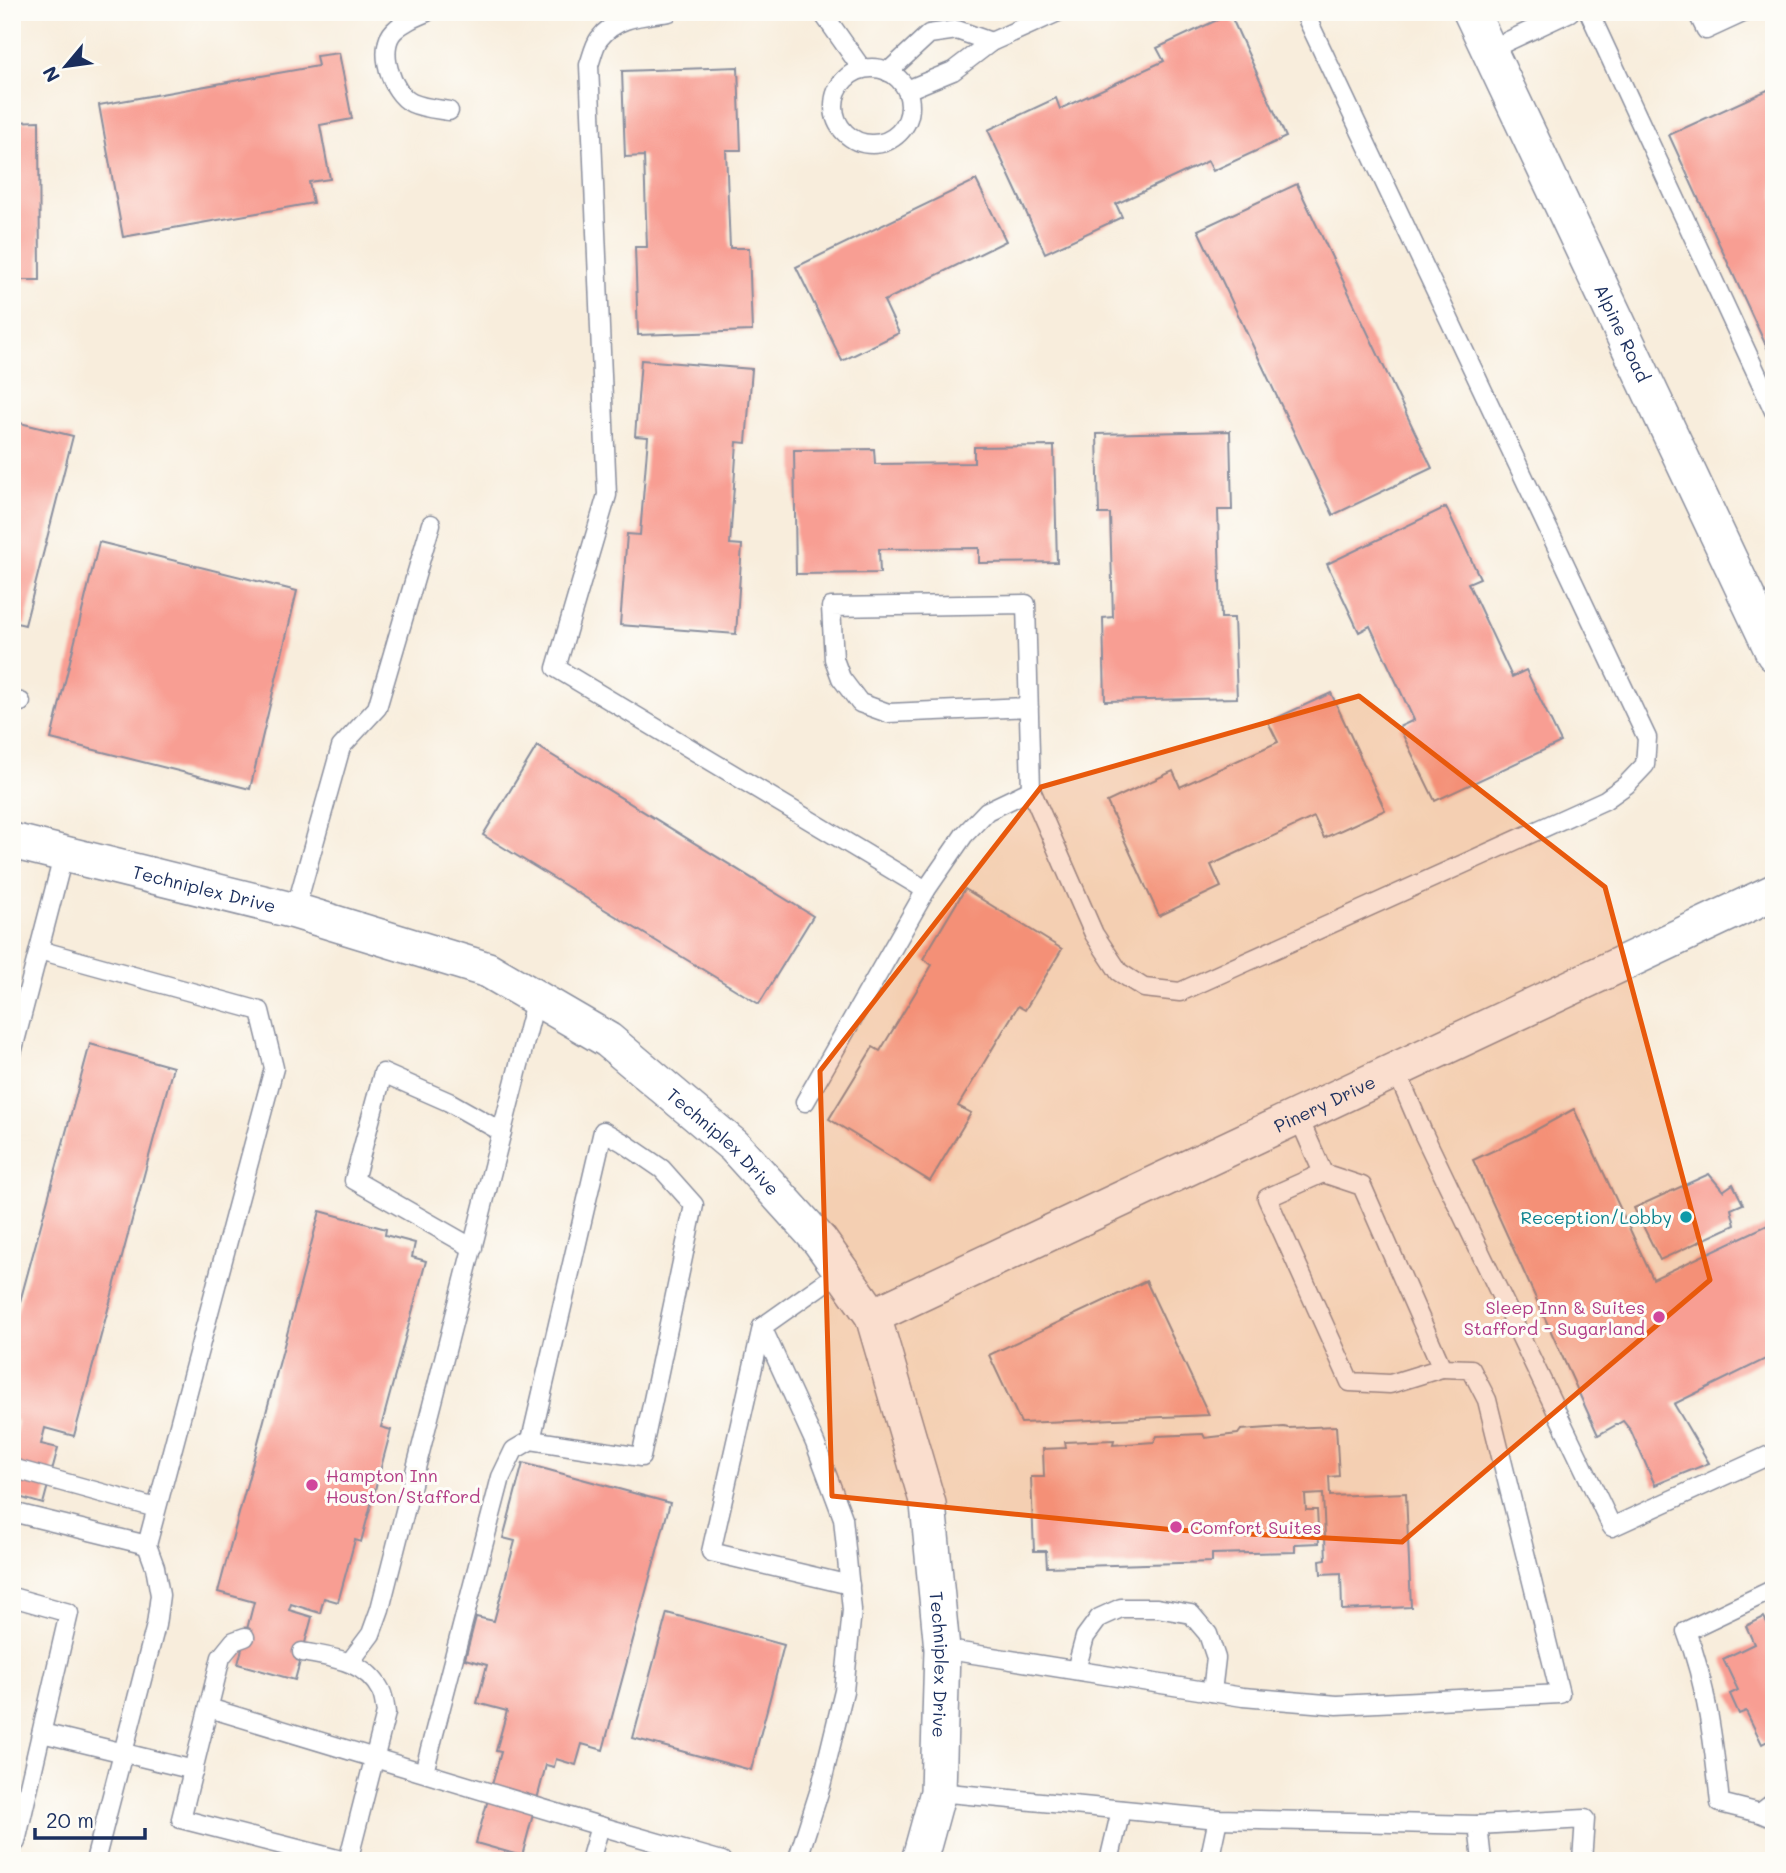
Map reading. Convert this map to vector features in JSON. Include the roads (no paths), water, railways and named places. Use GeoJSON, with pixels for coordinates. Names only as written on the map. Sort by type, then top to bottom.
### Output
{"type":"FeatureCollection","features":[{"type":"Feature","properties":{"kind":"street","name":"Alpine Road"},"geometry":{"type":"LineString","coordinates":[[1471,12],[1774,654]]}},
{"type":"Feature","properties":{"kind":"street","name":"Techniplex Drive"},"geometry":{"type":"LineString","coordinates":[[12,841],[295,911],[488,970],[608,1040],[734,1146],[820,1241],[873,1316],[928,1504],[942,1649],[938,1792],[919,1861]]}},
{"type":"Feature","properties":{"kind":"street","name":"Pinery Drive"},"geometry":{"type":"LineString","coordinates":[[873,1316],[1774,892]]}},
{"type":"Feature","properties":{"kind":"lane"},"geometry":{"type":"LineString","coordinates":[[427,12],[392,33],[387,47],[388,71],[396,89],[410,102],[449,111]]}},
{"type":"Feature","properties":{"kind":"lane"},"geometry":{"type":"LineString","coordinates":[[669,12],[632,17],[612,26],[598,41],[589,65],[607,495],[556,668],[926,890]]}},
{"type":"Feature","properties":{"kind":"lane"},"geometry":{"type":"LineString","coordinates":[[822,12],[862,69]]}},
{"type":"Feature","properties":{"kind":"lane"},"geometry":{"type":"LineString","coordinates":[[907,90],[953,71],[991,42],[1058,12]]}},
{"type":"Feature","properties":{"kind":"lane"},"geometry":{"type":"LineString","coordinates":[[1029,707],[888,713],[860,703],[841,678],[834,659],[831,607],[1026,604],[1029,707],[1031,790],[1094,934],[1119,972],[1144,988],[1180,992],[1605,800],[1626,785],[1645,765],[1647,738],[1304,12]]}},
{"type":"Feature","properties":{"kind":"lane"},"geometry":{"type":"LineString","coordinates":[[1489,50],[1570,12]]}},
{"type":"Feature","properties":{"kind":"lane"},"geometry":{"type":"LineString","coordinates":[[1589,12],[1774,411]]}},
{"type":"Feature","properties":{"kind":"lane"},"geometry":{"type":"LineString","coordinates":[[1697,12],[1706,30],[1745,12]]}},
{"type":"Feature","properties":{"kind":"lane"},"geometry":{"type":"LineString","coordinates":[[888,72],[929,34],[957,30],[991,42]]}},
{"type":"Feature","properties":{"kind":"lane"},"geometry":{"type":"LineString","coordinates":[[876,68],[888,72],[900,79],[907,90],[911,103],[910,116],[895,137],[883,143],[870,145],[857,142],[846,135],[835,114],[834,103],[843,82],[862,69],[876,68]]}},
{"type":"Feature","properties":{"kind":"lane"},"geometry":{"type":"LineString","coordinates":[[295,911],[341,747],[377,708],[431,524]]}},
{"type":"Feature","properties":{"kind":"lane"},"geometry":{"type":"LineString","coordinates":[[805,1102],[926,890],[964,835],[987,811],[1031,790]]}},
{"type":"Feature","properties":{"kind":"lane"},"geometry":{"type":"LineString","coordinates":[[12,1053],[65,853]]}},
{"type":"Feature","properties":{"kind":"lane"},"geometry":{"type":"LineString","coordinates":[[39,950],[260,1011],[274,1068],[147,1545],[155,1567],[160,1595],[156,1625],[95,1861]]}},
{"type":"Feature","properties":{"kind":"lane"},"geometry":{"type":"LineString","coordinates":[[350,1662],[371,1634],[380,1609],[536,998]]}},
{"type":"Feature","properties":{"kind":"lane"},"geometry":{"type":"LineString","coordinates":[[1396,1070],[1423,1133],[1612,1527],[1774,1453]]}},
{"type":"Feature","properties":{"kind":"lane"},"geometry":{"type":"LineString","coordinates":[[473,1248],[354,1180],[383,1073],[449,1102],[502,1132]]}},
{"type":"Feature","properties":{"kind":"lane"},"geometry":{"type":"LineString","coordinates":[[1297,1116],[1323,1174]]}},
{"type":"Feature","properties":{"kind":"lane"},"geometry":{"type":"LineString","coordinates":[[424,1772],[501,1477],[514,1450],[531,1440],[641,1457],[694,1205],[662,1169],[603,1131],[531,1440]]}},
{"type":"Feature","properties":{"kind":"lane"},"geometry":{"type":"LineString","coordinates":[[942,1649],[1243,1697],[1337,1705],[1560,1694],[1487,1400],[1471,1369],[1442,1368],[1391,1384],[1350,1382],[1267,1198],[1323,1174],[1362,1186],[1442,1368]]}},
{"type":"Feature","properties":{"kind":"lane"},"geometry":{"type":"LineString","coordinates":[[841,1271],[762,1327],[711,1552],[850,1585]]}},
{"type":"Feature","properties":{"kind":"lane"},"geometry":{"type":"LineString","coordinates":[[762,1327],[815,1443],[843,1518],[852,1610],[844,1691],[821,1786],[797,1861]]}},
{"type":"Feature","properties":{"kind":"lane"},"geometry":{"type":"LineString","coordinates":[[12,1468],[156,1508]]}},
{"type":"Feature","properties":{"kind":"lane"},"geometry":{"type":"LineString","coordinates":[[12,1512],[147,1545]]}},
{"type":"Feature","properties":{"kind":"lane"},"geometry":{"type":"LineString","coordinates":[[1769,1811],[1720,1803],[1714,1749],[1697,1659],[1686,1631],[1774,1589]]}},
{"type":"Feature","properties":{"kind":"lane"},"geometry":{"type":"LineString","coordinates":[[12,1597],[69,1613],[16,1842],[12,1841]]}},
{"type":"Feature","properties":{"kind":"lane"},"geometry":{"type":"LineString","coordinates":[[1076,1670],[1085,1637],[1098,1618],[1121,1608],[1157,1608],[1191,1614],[1208,1634],[1216,1658],[1212,1692]]}},
{"type":"Feature","properties":{"kind":"lane"},"geometry":{"type":"LineString","coordinates":[[245,1637],[234,1641],[221,1657],[181,1819],[346,1861],[386,1713],[382,1692],[366,1671],[350,1662],[302,1652]]}},
{"type":"Feature","properties":{"kind":"lane"},"geometry":{"type":"LineString","coordinates":[[209,1708],[722,1861]]}},
{"type":"Feature","properties":{"kind":"lane"},"geometry":{"type":"LineString","coordinates":[[42,1733],[194,1770]]}},
{"type":"Feature","properties":{"kind":"lane"},"geometry":{"type":"LineString","coordinates":[[938,1792],[1219,1819],[1478,1825],[1585,1819],[1582,1861]]}},
{"type":"Feature","properties":{"kind":"lane"},"geometry":{"type":"LineString","coordinates":[[1109,1861],[1121,1810]]}},
{"type":"Feature","properties":{"kind":"lane"},"geometry":{"type":"LineString","coordinates":[[1209,1861],[1219,1819]]}},
{"type":"Feature","properties":{"kind":"lane"},"geometry":{"type":"LineString","coordinates":[[1478,1825],[1482,1861]]}},
{"type":"Feature","properties":{"kind":"lane"},"geometry":{"type":"LineString","coordinates":[[590,1861],[600,1826]]}},
{"type":"Feature","properties":{"kind":"place","name":"Reception/Lobby"},"geometry":{"type":"Point","coordinates":[1686,1217]}},
{"type":"Feature","properties":{"kind":"place","name":"Sleep Inn & Suites Stafford - Sugarland"},"geometry":{"type":"Point","coordinates":[1659,1317]}},
{"type":"Feature","properties":{"kind":"place","name":"Hampton Inn Houston/Stafford"},"geometry":{"type":"Point","coordinates":[312,1485]}},
{"type":"Feature","properties":{"kind":"place","name":"Comfort Suites"},"geometry":{"type":"Point","coordinates":[1176,1527]}}]}
